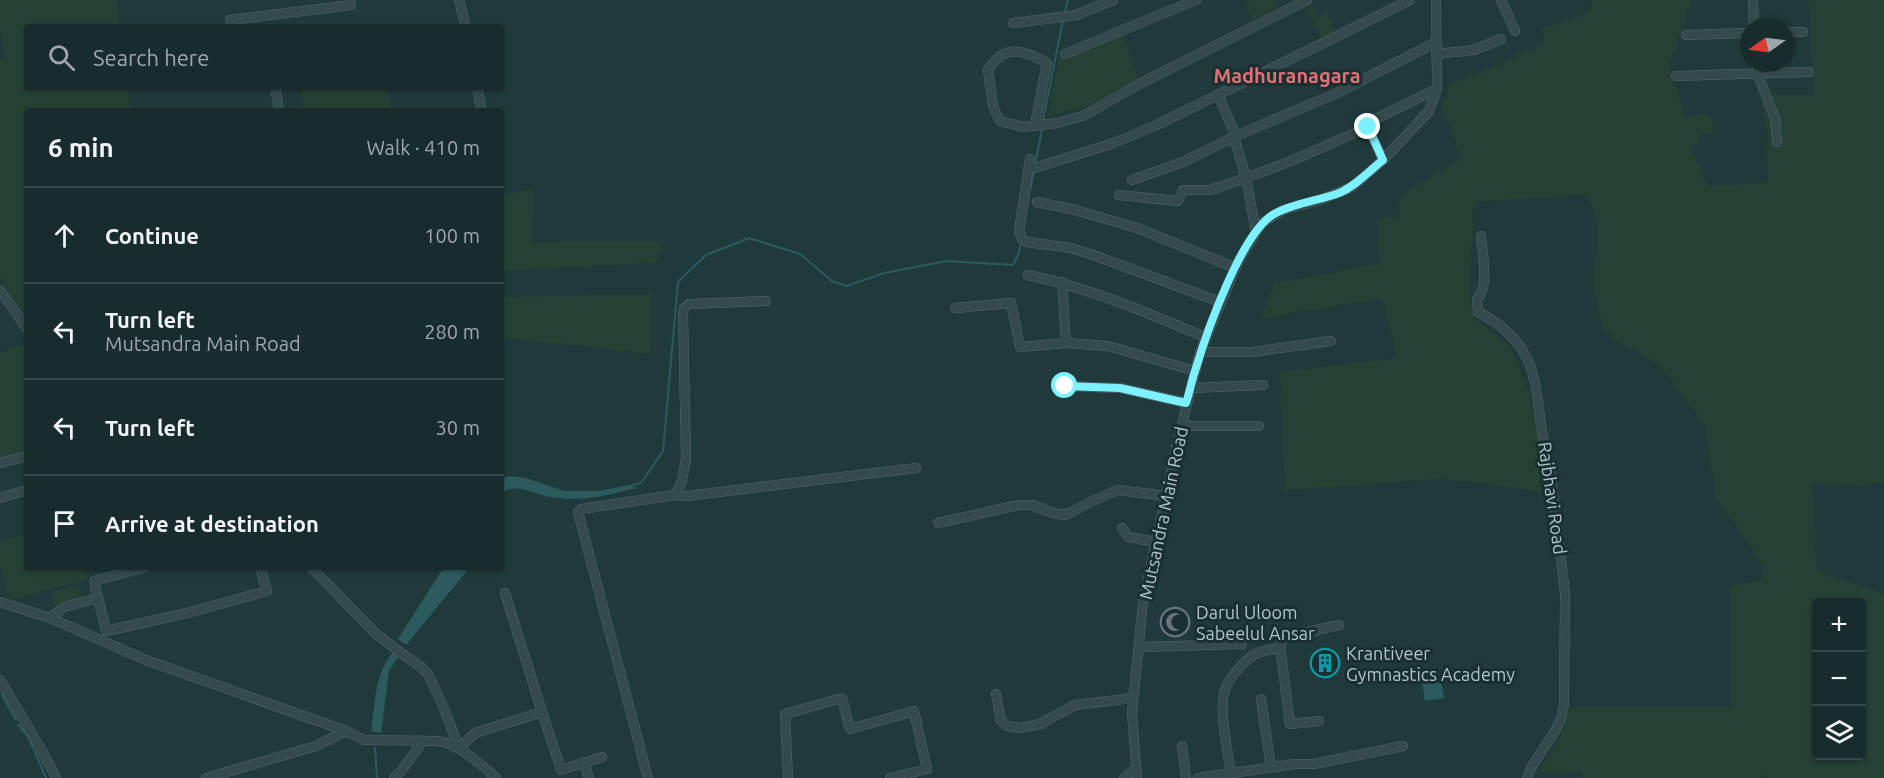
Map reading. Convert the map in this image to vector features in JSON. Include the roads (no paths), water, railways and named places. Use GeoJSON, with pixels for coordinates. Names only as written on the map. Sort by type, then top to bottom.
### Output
{"type":"FeatureCollection","features":[{"type":"Feature","properties":{"kind":"street"},"geometry":{"type":"LineString","coordinates":[[230,20],[351,5],[350,0]]}},
{"type":"Feature","properties":{"kind":"street"},"geometry":{"type":"LineString","coordinates":[[459,0],[465,24]]}},
{"type":"Feature","properties":{"kind":"street"},"geometry":{"type":"LineString","coordinates":[[1013,23],[1076,15],[1113,0]]}},
{"type":"Feature","properties":{"kind":"street"},"geometry":{"type":"LineString","coordinates":[[1065,54],[1195,0]]}},
{"type":"Feature","properties":{"kind":"street"},"geometry":{"type":"LineString","coordinates":[[1035,125],[1047,63],[1027,52],[1009,51],[994,60],[988,70],[993,106],[1000,121],[1023,127],[1056,123],[1083,116],[1141,83],[1307,0]]}},
{"type":"Feature","properties":{"kind":"street"},"geometry":{"type":"LineString","coordinates":[[1028,170],[1111,144],[1157,126],[1410,0]]}},
{"type":"Feature","properties":{"kind":"street","name":"Mutsandra Main Road"},"geometry":{"type":"LineString","coordinates":[[1136,774],[1133,698],[1143,602],[1186,403],[1200,352],[1236,268],[1256,231],[1267,219],[1283,210],[1322,199],[1352,187],[1383,160],[1429,111],[1437,89],[1436,0]]}},
{"type":"Feature","properties":{"kind":"street"},"geometry":{"type":"LineString","coordinates":[[1501,0],[1515,31]]}},
{"type":"Feature","properties":{"kind":"street"},"geometry":{"type":"LineString","coordinates":[[1753,0],[1754,18]]}},
{"type":"Feature","properties":{"kind":"street"},"geometry":{"type":"LineString","coordinates":[[264,16],[265,24]]}},
{"type":"Feature","properties":{"kind":"street"},"geometry":{"type":"LineString","coordinates":[[1794,32],[1803,32]]}},
{"type":"Feature","properties":{"kind":"street"},"geometry":{"type":"LineString","coordinates":[[1686,35],[1740,33]]}},
{"type":"Feature","properties":{"kind":"street"},"geometry":{"type":"LineString","coordinates":[[1436,54],[1474,50],[1501,39]]}},
{"type":"Feature","properties":{"kind":"street"},"geometry":{"type":"LineString","coordinates":[[1132,180],[1183,162],[1234,137],[1337,93],[1436,42]]}},
{"type":"Feature","properties":{"kind":"street"},"geometry":{"type":"LineString","coordinates":[[1676,76],[1740,70]]}},
{"type":"Feature","properties":{"kind":"street"},"geometry":{"type":"LineString","coordinates":[[1794,71],[1809,72]]}},
{"type":"Feature","properties":{"kind":"street"},"geometry":{"type":"LineString","coordinates":[[1758,72],[1775,117],[1777,142]]}},
{"type":"Feature","properties":{"kind":"street"},"geometry":{"type":"LineString","coordinates":[[1383,160],[1368,127],[1369,122],[1437,89]]}},
{"type":"Feature","properties":{"kind":"street"},"geometry":{"type":"LineString","coordinates":[[276,90],[279,108]]}},
{"type":"Feature","properties":{"kind":"street"},"geometry":{"type":"LineString","coordinates":[[478,90],[481,108]]}},
{"type":"Feature","properties":{"kind":"street"},"geometry":{"type":"LineString","coordinates":[[1218,95],[1246,178],[1256,231]]}},
{"type":"Feature","properties":{"kind":"street"},"geometry":{"type":"LineString","coordinates":[[1119,195],[1178,201],[1183,190],[1210,190],[1246,178],[1368,127]]}},
{"type":"Feature","properties":{"kind":"street"},"geometry":{"type":"LineString","coordinates":[[1030,159],[1019,231],[1022,239],[1027,242],[1071,248],[1220,302]]}},
{"type":"Feature","properties":{"kind":"street"},"geometry":{"type":"LineString","coordinates":[[1037,202],[1076,210],[1137,228],[1236,268]]}},
{"type":"Feature","properties":{"kind":"street","name":"Rajbhavi Road"},"geometry":{"type":"LineString","coordinates":[[1481,236],[1484,278],[1482,294],[1477,299],[1478,312],[1508,332],[1519,344],[1535,378],[1546,454],[1550,466],[1565,593],[1564,705],[1561,719],[1527,778]]}},
{"type":"Feature","properties":{"kind":"street"},"geometry":{"type":"LineString","coordinates":[[1028,275],[1062,282],[1136,308],[1207,338]]}},
{"type":"Feature","properties":{"kind":"street"},"geometry":{"type":"LineString","coordinates":[[1062,282],[1066,343]]}},
{"type":"Feature","properties":{"kind":"street"},"geometry":{"type":"LineString","coordinates":[[0,290],[24,325]]}},
{"type":"Feature","properties":{"kind":"street"},"geometry":{"type":"LineString","coordinates":[[675,495],[682,481],[686,459],[684,308],[688,304],[766,302]]}},
{"type":"Feature","properties":{"kind":"street"},"geometry":{"type":"LineString","coordinates":[[955,308],[1011,303],[1020,347],[1066,343],[1108,346],[1195,370]]}},
{"type":"Feature","properties":{"kind":"street"},"geometry":{"type":"LineString","coordinates":[[1200,352],[1252,352],[1331,341]]}},
{"type":"Feature","properties":{"kind":"street"},"geometry":{"type":"LineString","coordinates":[[1191,388],[1263,385]]}},
{"type":"Feature","properties":{"kind":"street"},"geometry":{"type":"LineString","coordinates":[[1065,386],[1120,388],[1186,403]]}},
{"type":"Feature","properties":{"kind":"street"},"geometry":{"type":"LineString","coordinates":[[1181,426],[1259,426]]}},
{"type":"Feature","properties":{"kind":"street"},"geometry":{"type":"LineString","coordinates":[[0,463],[24,457]]}},
{"type":"Feature","properties":{"kind":"street"},"geometry":{"type":"LineString","coordinates":[[648,778],[578,512],[581,509],[675,495],[687,496],[916,468]]}},
{"type":"Feature","properties":{"kind":"street"},"geometry":{"type":"LineString","coordinates":[[938,522],[1018,505],[1032,505],[1064,515],[1118,490],[1167,496]]}},
{"type":"Feature","properties":{"kind":"street"},"geometry":{"type":"LineString","coordinates":[[0,498],[24,491]]}},
{"type":"Feature","properties":{"kind":"street"},"geometry":{"type":"LineString","coordinates":[[1122,528],[1128,537],[1157,542]]}},
{"type":"Feature","properties":{"kind":"street"},"geometry":{"type":"LineString","coordinates":[[135,570],[94,581],[106,631],[187,613],[267,591],[261,570]]}},
{"type":"Feature","properties":{"kind":"street"},"geometry":{"type":"LineString","coordinates":[[314,570],[375,633],[428,674],[459,748]]}},
{"type":"Feature","properties":{"kind":"street"},"geometry":{"type":"LineString","coordinates":[[505,593],[561,770],[602,757]]}},
{"type":"Feature","properties":{"kind":"street"},"geometry":{"type":"LineString","coordinates":[[50,618],[64,607],[98,598]]}},
{"type":"Feature","properties":{"kind":"street"},"geometry":{"type":"LineString","coordinates":[[0,602],[50,618],[146,660],[346,730],[364,740],[449,743],[459,748],[496,778]]}},
{"type":"Feature","properties":{"kind":"street"},"geometry":{"type":"LineString","coordinates":[[1319,721],[1290,724],[1280,645],[1285,637],[1339,625]]}},
{"type":"Feature","properties":{"kind":"street"},"geometry":{"type":"LineString","coordinates":[[1140,647],[1242,644]]}},
{"type":"Feature","properties":{"kind":"street"},"geometry":{"type":"LineString","coordinates":[[1231,773],[1222,702],[1225,690],[1231,677],[1249,657],[1261,651],[1280,648]]}},
{"type":"Feature","properties":{"kind":"street"},"geometry":{"type":"LineString","coordinates":[[0,680],[56,778]]}},
{"type":"Feature","properties":{"kind":"street"},"geometry":{"type":"LineString","coordinates":[[996,694],[1001,721],[1007,726],[1020,728],[1040,724],[1075,705],[1133,698]]}},
{"type":"Feature","properties":{"kind":"street"},"geometry":{"type":"LineString","coordinates":[[788,778],[785,714],[842,698],[850,729],[914,711],[927,769],[890,778]]}},
{"type":"Feature","properties":{"kind":"street"},"geometry":{"type":"LineString","coordinates":[[1261,699],[1271,767]]}},
{"type":"Feature","properties":{"kind":"street"},"geometry":{"type":"LineString","coordinates":[[459,748],[475,734],[543,712]]}},
{"type":"Feature","properties":{"kind":"street"},"geometry":{"type":"LineString","coordinates":[[206,778],[316,747],[346,730]]}},
{"type":"Feature","properties":{"kind":"street"},"geometry":{"type":"LineString","coordinates":[[393,778],[402,770],[423,741]]}},
{"type":"Feature","properties":{"kind":"street"},"geometry":{"type":"LineString","coordinates":[[1182,746],[1184,778]]}},
{"type":"Feature","properties":{"kind":"street"},"geometry":{"type":"LineString","coordinates":[[1197,778],[1295,764],[1314,764],[1403,746]]}},
{"type":"Feature","properties":{"kind":"street"},"geometry":{"type":"LineString","coordinates":[[584,762],[589,778]]}},
{"type":"Feature","properties":{"kind":"street"},"geometry":{"type":"LineString","coordinates":[[1124,778],[1136,774]]}},
{"type":"Feature","properties":{"kind":"water"},"geometry":{"type":"Polygon","coordinates":[[[504,478],[526,478],[564,491],[599,491],[629,485],[636,488],[602,496],[570,499],[546,496],[518,488],[504,492],[504,478]]]}},
{"type":"Feature","properties":{"kind":"water"},"geometry":{"type":"Polygon","coordinates":[[[442,570],[466,570],[406,645],[398,639],[442,570]]]}},
{"type":"Feature","properties":{"kind":"water"},"geometry":{"type":"Polygon","coordinates":[[[393,652],[399,655],[389,671],[381,733],[371,731],[379,679],[393,652]]]}},
{"type":"Feature","properties":{"kind":"water"},"geometry":{"type":"Polygon","coordinates":[[[1441,679],[1444,698],[1425,701],[1422,681],[1441,679]]]}},
{"type":"Feature","properties":{"kind":"waterway"},"geometry":{"type":"LineString","coordinates":[[1064,15],[1068,0]]}},
{"type":"Feature","properties":{"kind":"waterway"},"geometry":{"type":"LineString","coordinates":[[1043,121],[1063,20]]}},
{"type":"Feature","properties":{"kind":"waterway"},"geometry":{"type":"LineString","coordinates":[[1035,165],[1042,129]]}},
{"type":"Feature","properties":{"kind":"waterway"},"geometry":{"type":"LineString","coordinates":[[1027,206],[1034,170]]}},
{"type":"Feature","properties":{"kind":"waterway"},"geometry":{"type":"LineString","coordinates":[[629,486],[641,483],[663,451],[678,282],[706,255],[749,238],[800,254],[832,281],[847,286],[884,273],[947,261],[1013,265],[1019,253],[1021,241]]}},
{"type":"Feature","properties":{"kind":"waterway"},"geometry":{"type":"LineString","coordinates":[[2,695],[16,720]]}},
{"type":"Feature","properties":{"kind":"waterway"},"geometry":{"type":"LineString","coordinates":[[18,725],[28,736],[46,778]]}},
{"type":"Feature","properties":{"kind":"waterway"},"geometry":{"type":"LineString","coordinates":[[375,748],[377,778]]}},
{"type":"Feature","properties":{"kind":"place","name":"Darul Uloom Sabeelul Ansar"},"geometry":{"type":"Point","coordinates":[1175,622]}},
{"type":"Feature","properties":{"kind":"place","name":"Krantiveer Gymnastics Academy"},"geometry":{"type":"Point","coordinates":[1325,663]}},
{"type":"Feature","properties":{"kind":"district","name":"Madhuranagara"},"geometry":{"type":"Point","coordinates":[1287,75]}}]}
